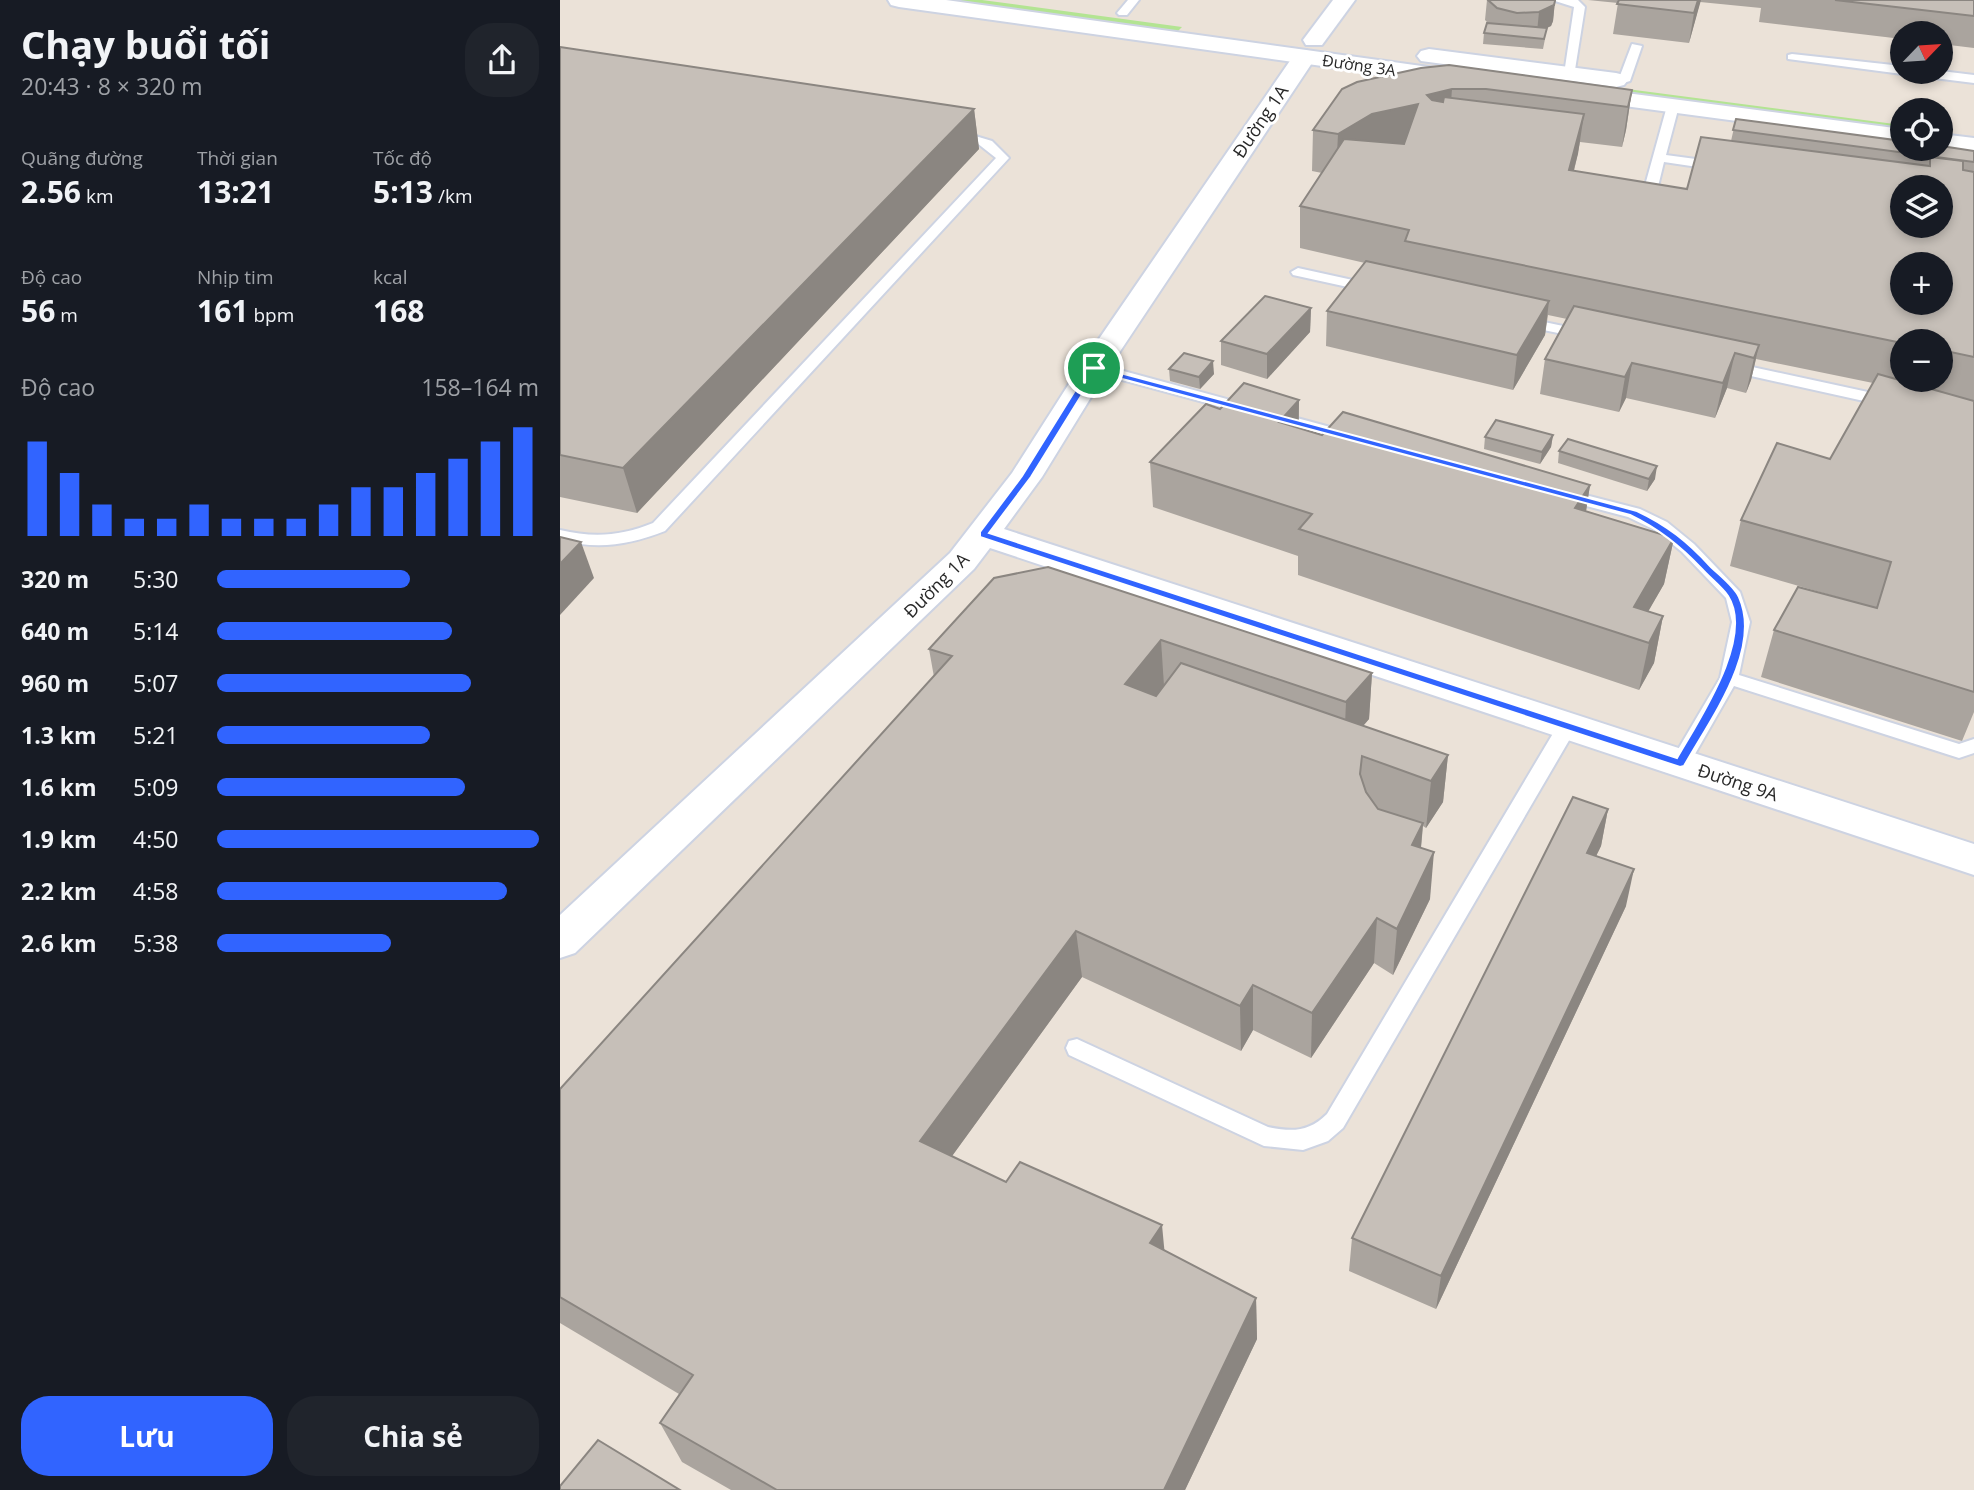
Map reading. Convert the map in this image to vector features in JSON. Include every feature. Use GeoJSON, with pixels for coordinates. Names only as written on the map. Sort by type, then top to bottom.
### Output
{"type":"FeatureCollection","features":[{"type":"Feature","properties":{"kind":"street","name":"Đường 3A"},"geometry":{"type":"LineString","coordinates":[[899,0],[1309,49],[1570,74],[1890,115]]}},
{"type":"Feature","properties":{"kind":"street","name":"Đường 3A"},"geometry":{"type":"LineString","coordinates":[[1025,0],[1128,7],[1309,49],[1673,106],[1890,134]]}},
{"type":"Feature","properties":{"kind":"street","name":"Đường 1A"},"geometry":{"type":"LineString","coordinates":[[560,941],[962,561],[1026,477],[1094,368],[1344,0]]}},
{"type":"Feature","properties":{"kind":"street"},"geometry":{"type":"LineString","coordinates":[[1953,123],[1974,126]]}},
{"type":"Feature","properties":{"kind":"street"},"geometry":{"type":"LineString","coordinates":[[1953,143],[1974,146]]}},
{"type":"Feature","properties":{"kind":"street","name":"Đường 9A"},"geometry":{"type":"LineString","coordinates":[[983,534],[1974,860]]}},
{"type":"Feature","properties":{"kind":"lane"},"geometry":{"type":"LineString","coordinates":[[1557,0],[1577,3],[1580,7],[1570,74]]}},
{"type":"Feature","properties":{"kind":"lane"},"geometry":{"type":"LineString","coordinates":[[1624,81],[1636,46]]}},
{"type":"Feature","properties":{"kind":"lane"},"geometry":{"type":"LineString","coordinates":[[1792,57],[1890,69]]}},
{"type":"Feature","properties":{"kind":"lane"},"geometry":{"type":"LineString","coordinates":[[1953,76],[1974,79]]}},
{"type":"Feature","properties":{"kind":"lane"},"geometry":{"type":"LineString","coordinates":[[1645,212],[1673,106]]}},
{"type":"Feature","properties":{"kind":"lane"},"geometry":{"type":"LineString","coordinates":[[560,535],[590,543],[630,540],[659,527],[1003,158],[996,146],[968,136],[941,132]]}},
{"type":"Feature","properties":{"kind":"lane"},"geometry":{"type":"LineString","coordinates":[[1660,158],[1727,167]]}},
{"type":"Feature","properties":{"kind":"lane"},"geometry":{"type":"LineString","coordinates":[[1298,272],[1393,293]]}},
{"type":"Feature","properties":{"kind":"lane"},"geometry":{"type":"LineString","coordinates":[[1501,317],[1596,337]]}},
{"type":"Feature","properties":{"kind":"lane"},"geometry":{"type":"LineString","coordinates":[[1717,364],[1906,406]]}},
{"type":"Feature","properties":{"kind":"lane"},"geometry":{"type":"LineString","coordinates":[[1094,368],[1369,442]]}},
{"type":"Feature","properties":{"kind":"lane"},"geometry":{"type":"LineString","coordinates":[[1541,488],[1634,513],[1661,526],[1734,596],[1741,622],[1729,678],[1680,763]]}},
{"type":"Feature","properties":{"kind":"lane"},"geometry":{"type":"LineString","coordinates":[[1729,678],[1959,751],[1974,746]]}},
{"type":"Feature","properties":{"kind":"lane"},"geometry":{"type":"LineString","coordinates":[[1076,1048],[1264,1136],[1285,1141],[1306,1141],[1325,1132],[1335,1121],[1567,725]]}},
{"type":"Feature","properties":{"kind":"green space"},"geometry":{"type":"Polygon","coordinates":[[[941,0],[982,0],[1182,27],[1177,32],[941,0]]]}},
{"type":"Feature","properties":{"kind":"green space"},"geometry":{"type":"Polygon","coordinates":[[[1443,65],[1890,123],[1890,128],[1440,68],[1443,65]]]}},
{"type":"Feature","properties":{"kind":"building"},"geometry":{"type":"Polygon","coordinates":[[[1488,0],[1555,1],[1554,5],[1539,12],[1517,13],[1497,8],[1488,0]]]}},
{"type":"Feature","properties":{"kind":"building"},"geometry":{"type":"Polygon","coordinates":[[[1619,0],[1698,0],[1694,13],[1617,4],[1619,0]]]}},
{"type":"Feature","properties":{"kind":"building"},"geometry":{"type":"Polygon","coordinates":[[[1835,0],[1974,0],[1974,16],[1835,0]]]}},
{"type":"Feature","properties":{"kind":"building"},"geometry":{"type":"Polygon","coordinates":[[[1487,23],[1547,28],[1544,39],[1484,33],[1487,23]]]}},
{"type":"Feature","properties":{"kind":"building"},"geometry":{"type":"Polygon","coordinates":[[[560,47],[974,109],[623,468],[560,455],[560,47]]]}},
{"type":"Feature","properties":{"kind":"building"},"geometry":{"type":"Polygon","coordinates":[[[1449,65],[1632,90],[1628,107],[1486,89],[1452,89],[1427,95],[1432,100],[1443,102],[1444,97],[1584,114],[1569,170],[1687,189],[1701,137],[1930,166],[1930,161],[1963,161],[1963,170],[1974,172],[1974,357],[1953,353],[1953,329],[1890,329],[1890,341],[1405,241],[1409,230],[1300,206],[1344,139],[1404,144],[1418,104],[1372,114],[1338,134],[1313,130],[1342,89],[1357,82],[1421,68],[1449,65]]]}},
{"type":"Feature","properties":{"kind":"building"},"geometry":{"type":"Polygon","coordinates":[[[1736,119],[1890,139],[1890,151],[1733,130],[1736,119]]]}},
{"type":"Feature","properties":{"kind":"building"},"geometry":{"type":"Polygon","coordinates":[[[1953,148],[1974,151],[1974,162],[1953,159],[1953,148]]]}},
{"type":"Feature","properties":{"kind":"building"},"geometry":{"type":"Polygon","coordinates":[[[1366,261],[1549,301],[1517,355],[1327,311],[1366,261]]]}},
{"type":"Feature","properties":{"kind":"building"},"geometry":{"type":"Polygon","coordinates":[[[1265,296],[1311,308],[1267,354],[1221,341],[1265,296]]]}},
{"type":"Feature","properties":{"kind":"building"},"geometry":{"type":"Polygon","coordinates":[[[1574,306],[1759,345],[1754,358],[1735,353],[1723,383],[1632,363],[1625,377],[1545,359],[1574,306]]]}},
{"type":"Feature","properties":{"kind":"building"},"geometry":{"type":"Polygon","coordinates":[[[1184,353],[1213,361],[1199,377],[1169,369],[1184,353]]]}},
{"type":"Feature","properties":{"kind":"building"},"geometry":{"type":"Polygon","coordinates":[[[1878,374],[1890,377],[1890,392],[1942,392],[1974,401],[1974,692],[1774,630],[1798,587],[1877,608],[1891,562],[1741,520],[1777,443],[1830,459],[1878,374]]]}},
{"type":"Feature","properties":{"kind":"building"},"geometry":{"type":"Polygon","coordinates":[[[1244,383],[1299,400],[1279,422],[1322,435],[1343,412],[1590,485],[1575,508],[1674,538],[1634,607],[1663,616],[1649,643],[1299,529],[1312,514],[1150,462],[1206,404],[1220,409],[1244,383]]]}},
{"type":"Feature","properties":{"kind":"building"},"geometry":{"type":"Polygon","coordinates":[[[1496,420],[1553,435],[1542,452],[1485,437],[1496,420]]]}},
{"type":"Feature","properties":{"kind":"building"},"geometry":{"type":"Polygon","coordinates":[[[1568,439],[1657,466],[1649,479],[1559,451],[1568,439]]]}},
{"type":"Feature","properties":{"kind":"building"},"geometry":{"type":"Polygon","coordinates":[[[560,537],[581,542],[560,564],[560,537]]]}},
{"type":"Feature","properties":{"kind":"building"},"geometry":{"type":"Polygon","coordinates":[[[1048,567],[1372,673],[1346,702],[1161,640],[1125,684],[1156,696],[1181,663],[1448,755],[1431,781],[1362,756],[1360,774],[1366,792],[1378,809],[1423,823],[1412,845],[1434,852],[1397,929],[1377,918],[1312,1013],[1253,985],[1240,1006],[1076,931],[920,1141],[1006,1182],[1020,1162],[1162,1225],[1150,1243],[1256,1298],[1164,1490],[777,1490],[660,1423],[693,1375],[560,1297],[560,1089],[952,656],[929,649],[994,578],[1048,567]]]}},
{"type":"Feature","properties":{"kind":"building"},"geometry":{"type":"Polygon","coordinates":[[[1573,797],[1608,809],[1587,853],[1634,869],[1441,1276],[1352,1238],[1573,797]]]}},
{"type":"Feature","properties":{"kind":"building"},"geometry":{"type":"Polygon","coordinates":[[[598,1440],[680,1490],[560,1490],[560,1486],[598,1440]]]}},
{"type":"Feature","properties":{"kind":"route"},"geometry":{"type":"LineString","coordinates":[[1094,368],[1634,513],[1661,526],[1688,548],[1734,596],[1741,622],[1729,678],[1680,763],[983,534],[1026,477],[1094,368]]}}]}
